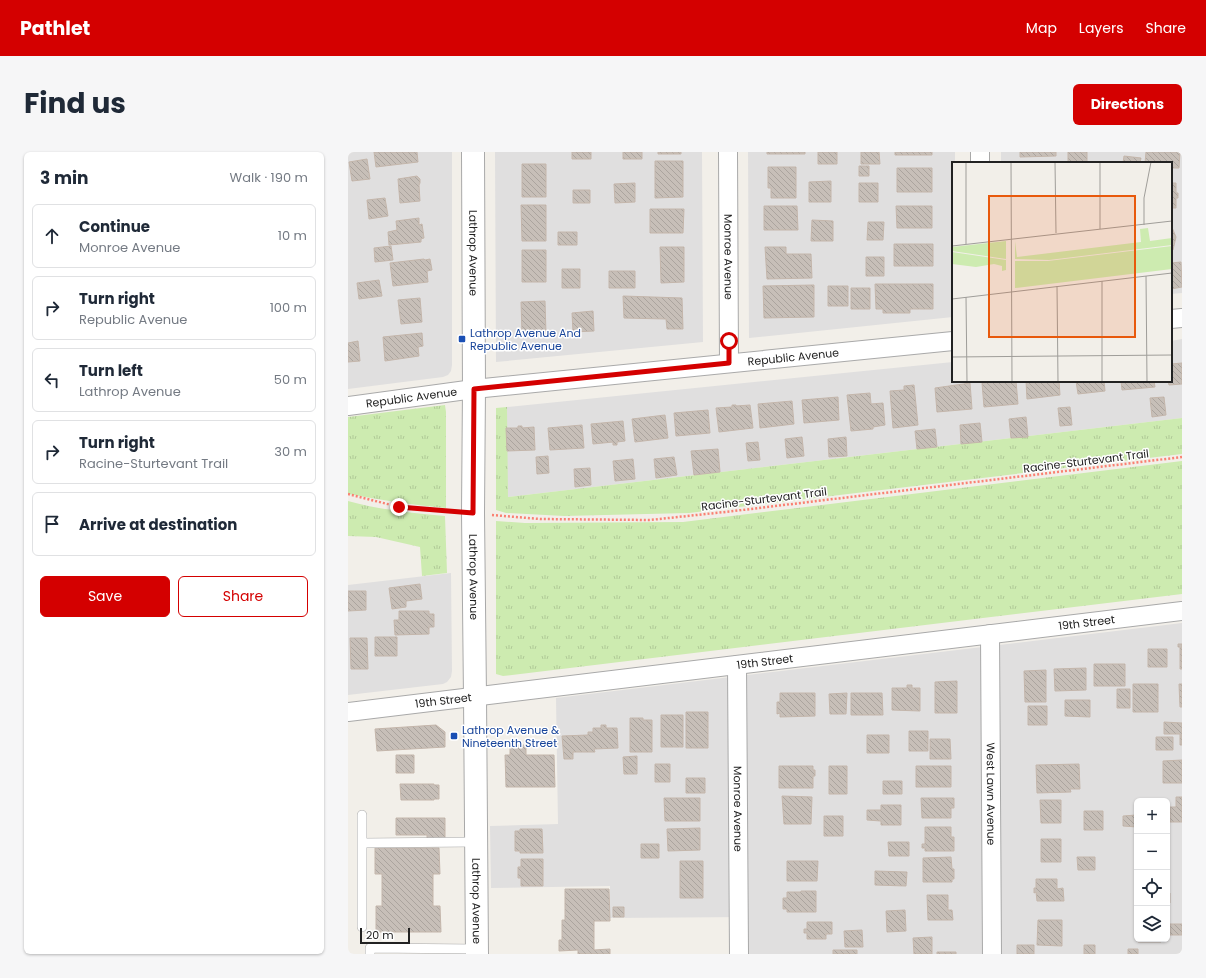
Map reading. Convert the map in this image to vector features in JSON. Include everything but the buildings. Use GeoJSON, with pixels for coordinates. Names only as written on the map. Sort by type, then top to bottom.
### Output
{"type":"FeatureCollection","features":[{"type":"Feature","properties":{"kind":"street","name":"Lathrop Avenue"},"geometry":{"type":"LineString","coordinates":[[473,152],[473,513],[477,951]]}},
{"type":"Feature","properties":{"kind":"street","name":"Monroe Avenue"},"geometry":{"type":"LineString","coordinates":[[728,152],[729,363]]}},
{"type":"Feature","properties":{"kind":"street"},"geometry":{"type":"LineString","coordinates":[[1172,319],[1182,318]]}},
{"type":"Feature","properties":{"kind":"street","name":"Republic Avenue"},"geometry":{"type":"LineString","coordinates":[[348,406],[474,389],[952,341]]}},
{"type":"Feature","properties":{"kind":"street","name":"19th Street"},"geometry":{"type":"LineString","coordinates":[[348,712],[1182,611]]}},
{"type":"Feature","properties":{"kind":"street","name":"West Lawn Avenue"},"geometry":{"type":"LineString","coordinates":[[990,634],[992,954]]}},
{"type":"Feature","properties":{"kind":"street","name":"Monroe Avenue"},"geometry":{"type":"LineString","coordinates":[[737,665],[739,954]]}},
{"type":"Feature","properties":{"kind":"lane"},"geometry":{"type":"LineString","coordinates":[[362,815],[362,927]]}},
{"type":"Feature","properties":{"kind":"lane"},"geometry":{"type":"LineString","coordinates":[[362,843],[476,842]]}},
{"type":"Feature","properties":{"kind":"lane"},"geometry":{"type":"LineString","coordinates":[[370,954],[370,948],[477,951]]}},
{"type":"Feature","properties":{"kind":"path","name":"Racine-Sturtevant Trail"},"geometry":{"type":"LineString","coordinates":[[348,494],[399,507],[540,519],[650,520],[734,512],[1182,457]]}},
{"type":"Feature","properties":{"kind":"shaded area"},"geometry":{"type":"Polygon","coordinates":[[[348,152],[452,152],[452,365],[451,371],[448,375],[443,377],[348,389],[348,152]]]}},
{"type":"Feature","properties":{"kind":"shaded area"},"geometry":{"type":"Polygon","coordinates":[[[495,152],[702,152],[703,342],[496,362],[495,152]]]}},
{"type":"Feature","properties":{"kind":"shaded area"},"geometry":{"type":"Polygon","coordinates":[[[748,152],[955,152],[955,162],[952,162],[952,317],[749,338],[748,152]]]}},
{"type":"Feature","properties":{"kind":"shaded area"},"geometry":{"type":"Polygon","coordinates":[[[1001,152],[1182,152],[1182,293],[1172,294],[1172,162],[1001,162],[1001,152]]]}},
{"type":"Feature","properties":{"kind":"shaded area"},"geometry":{"type":"Polygon","coordinates":[[[1182,339],[1182,418],[507,497],[507,407],[952,362],[952,382],[1172,382],[1172,341],[1182,339]]]}},
{"type":"Feature","properties":{"kind":"shaded area"},"geometry":{"type":"Polygon","coordinates":[[[451,573],[452,671],[451,677],[447,682],[443,684],[348,695],[348,585],[451,573]]]}},
{"type":"Feature","properties":{"kind":"shaded area"},"geometry":{"type":"Polygon","coordinates":[[[1182,623],[1182,954],[748,954],[748,917],[610,918],[610,886],[491,888],[490,826],[558,824],[556,698],[1182,623]]]}},
{"type":"Feature","properties":{"kind":"green space"},"geometry":{"type":"Polygon","coordinates":[[[445,405],[446,508],[348,494],[348,417],[445,405]]]}},
{"type":"Feature","properties":{"kind":"green space"},"geometry":{"type":"Polygon","coordinates":[[[507,407],[508,497],[1182,418],[1182,454],[689,513],[564,516],[506,513],[496,510],[496,408],[507,407]]]}},
{"type":"Feature","properties":{"kind":"green space"},"geometry":{"type":"Polygon","coordinates":[[[1182,461],[1182,594],[503,676],[496,674],[496,521],[525,523],[683,522],[1182,461]]]}},
{"type":"Feature","properties":{"kind":"green space"},"geometry":{"type":"Polygon","coordinates":[[[348,501],[384,509],[445,516],[447,573],[422,576],[420,547],[376,537],[348,536],[348,501]]]}},
{"type":"Feature","properties":{"kind":"place","name":"Lathrop Avenue And Republic Avenue"},"geometry":{"type":"Point","coordinates":[462,339]}},
{"type":"Feature","properties":{"kind":"place","name":"Lathrop Avenue & Nineteenth Street"},"geometry":{"type":"Point","coordinates":[454,736]}},
{"type":"Feature","properties":{"kind":"route"},"geometry":{"type":"LineString","coordinates":[[399,507],[473,513],[474,389],[729,363],[729,341]]}}]}
